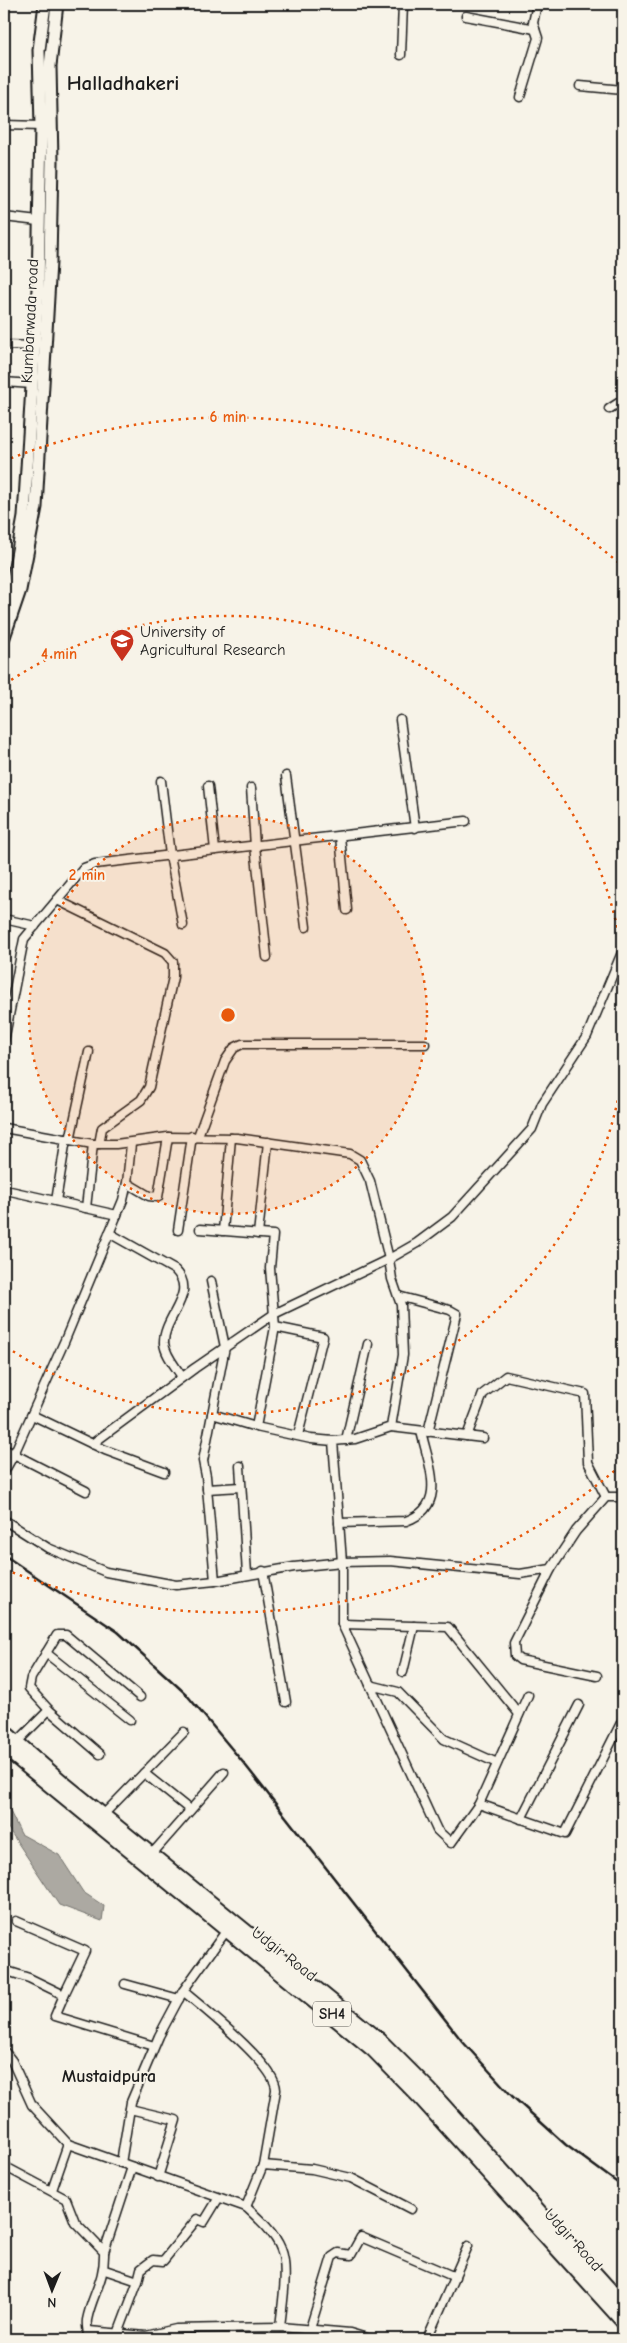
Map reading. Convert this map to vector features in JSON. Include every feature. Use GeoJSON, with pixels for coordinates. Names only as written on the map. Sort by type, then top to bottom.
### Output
{"type":"FeatureCollection","features":[{"type":"Feature","properties":{"kind":"highway","name":"Udgir Road"},"geometry":{"type":"LineString","coordinates":[[4,1732],[10,1745],[230,1927],[372,2049],[422,2098],[623,2321]]}},
{"type":"Feature","properties":{"kind":"highway","name":"Udgir Road"},"geometry":{"type":"LineString","coordinates":[[10,1745],[151,1855],[230,1927],[380,2041],[429,2090],[623,2304]]}},
{"type":"Feature","properties":{"kind":"street","name":"Kumbarwada road"},"geometry":{"type":"LineString","coordinates":[[4,606],[24,517],[34,346],[41,126],[39,50],[45,4]]}},
{"type":"Feature","properties":{"kind":"street","name":"Kumbarwada road"},"geometry":{"type":"LineString","coordinates":[[4,637],[20,590],[32,536],[36,507],[50,262],[52,161],[50,66],[57,4]]}},
{"type":"Feature","properties":{"kind":"street"},"geometry":{"type":"LineString","coordinates":[[401,55],[403,4]]}},
{"type":"Feature","properties":{"kind":"street"},"geometry":{"type":"LineString","coordinates":[[520,96],[538,38],[533,22],[537,4]]}},
{"type":"Feature","properties":{"kind":"street"},"geometry":{"type":"LineString","coordinates":[[466,16],[535,29]]}},
{"type":"Feature","properties":{"kind":"street"},"geometry":{"type":"LineString","coordinates":[[580,86],[623,90]]}},
{"type":"Feature","properties":{"kind":"street"},"geometry":{"type":"LineString","coordinates":[[4,125],[41,126]]}},
{"type":"Feature","properties":{"kind":"street"},"geometry":{"type":"LineString","coordinates":[[4,217],[38,221]]}},
{"type":"Feature","properties":{"kind":"street"},"geometry":{"type":"LineString","coordinates":[[4,345],[34,346]]}},
{"type":"Feature","properties":{"kind":"street"},"geometry":{"type":"LineString","coordinates":[[4,382],[32,384]]}},
{"type":"Feature","properties":{"kind":"street"},"geometry":{"type":"LineString","coordinates":[[609,409],[623,400]]}},
{"type":"Feature","properties":{"kind":"street"},"geometry":{"type":"LineString","coordinates":[[400,720],[415,828]]}},
{"type":"Feature","properties":{"kind":"street"},"geometry":{"type":"LineString","coordinates":[[286,776],[306,927]]}},
{"type":"Feature","properties":{"kind":"street"},"geometry":{"type":"LineString","coordinates":[[161,781],[170,855],[183,925]]}},
{"type":"Feature","properties":{"kind":"street"},"geometry":{"type":"LineString","coordinates":[[208,786],[215,850]]}},
{"type":"Feature","properties":{"kind":"street"},"geometry":{"type":"LineString","coordinates":[[251,788],[267,957]]}},
{"type":"Feature","properties":{"kind":"street"},"geometry":{"type":"LineString","coordinates":[[4,1041],[24,939],[80,872],[90,865],[466,821]]}},
{"type":"Feature","properties":{"kind":"street"},"geometry":{"type":"LineString","coordinates":[[340,836],[347,910]]}},
{"type":"Feature","properties":{"kind":"street"},"geometry":{"type":"LineString","coordinates":[[57,900],[165,952],[173,962],[173,978],[149,1087],[141,1100],[102,1128],[96,1144],[86,1208]]}},
{"type":"Feature","properties":{"kind":"street"},"geometry":{"type":"LineString","coordinates":[[4,919],[35,926]]}},
{"type":"Feature","properties":{"kind":"street"},"geometry":{"type":"LineString","coordinates":[[92,1444],[182,1377],[274,1314],[389,1259],[417,1243],[452,1217],[532,1129],[542,1104],[587,1036],[623,950]]}},
{"type":"Feature","properties":{"kind":"street"},"geometry":{"type":"LineString","coordinates":[[178,1230],[195,1136],[229,1054],[242,1044],[424,1044]]}},
{"type":"Feature","properties":{"kind":"street"},"geometry":{"type":"LineString","coordinates":[[56,1201],[68,1139],[89,1052]]}},
{"type":"Feature","properties":{"kind":"street"},"geometry":{"type":"LineString","coordinates":[[4,1128],[96,1144],[131,1144],[168,1137],[231,1138],[350,1154],[360,1160],[370,1181],[392,1279],[401,1305],[403,1355],[391,1427]]}},
{"type":"Feature","properties":{"kind":"street"},"geometry":{"type":"LineString","coordinates":[[127,1183],[149,1196],[158,1197],[168,1137]]}},
{"type":"Feature","properties":{"kind":"street"},"geometry":{"type":"LineString","coordinates":[[223,1231],[231,1138]]}},
{"type":"Feature","properties":{"kind":"street"},"geometry":{"type":"LineString","coordinates":[[258,1234],[268,1142]]}},
{"type":"Feature","properties":{"kind":"street"},"geometry":{"type":"LineString","coordinates":[[4,1472],[32,1414],[117,1215],[127,1183],[131,1144]]}},
{"type":"Feature","properties":{"kind":"street"},"geometry":{"type":"LineString","coordinates":[[6,1190],[117,1215]]}},
{"type":"Feature","properties":{"kind":"street"},"geometry":{"type":"LineString","coordinates":[[200,1229],[273,1235],[270,1268],[275,1327],[257,1412],[256,1427]]}},
{"type":"Feature","properties":{"kind":"street"},"geometry":{"type":"LineString","coordinates":[[109,1233],[175,1270],[181,1277],[183,1293],[166,1332],[164,1344],[182,1377]]}},
{"type":"Feature","properties":{"kind":"street"},"geometry":{"type":"LineString","coordinates":[[212,1281],[225,1347],[203,1461],[215,1581]]}},
{"type":"Feature","properties":{"kind":"street"},"geometry":{"type":"LineString","coordinates":[[339,1523],[406,1521],[426,1510],[432,1500],[433,1489],[425,1431],[457,1314],[450,1310],[398,1296]]}},
{"type":"Feature","properties":{"kind":"street"},"geometry":{"type":"LineString","coordinates":[[275,1327],[323,1337],[298,1436]]}},
{"type":"Feature","properties":{"kind":"street"},"geometry":{"type":"LineString","coordinates":[[346,1440],[368,1344]]}},
{"type":"Feature","properties":{"kind":"street"},"geometry":{"type":"LineString","coordinates":[[467,1436],[483,1394],[506,1376],[585,1394],[588,1462],[606,1497]]}},
{"type":"Feature","properties":{"kind":"street"},"geometry":{"type":"LineString","coordinates":[[32,1414],[92,1444],[164,1472]]}},
{"type":"Feature","properties":{"kind":"street"},"geometry":{"type":"LineString","coordinates":[[212,1414],[256,1427],[333,1441],[346,1440],[391,1427],[483,1438]]}},
{"type":"Feature","properties":{"kind":"street"},"geometry":{"type":"LineString","coordinates":[[333,1441],[342,1562],[342,1624],[437,1830],[451,1843],[479,1804],[528,1695]]}},
{"type":"Feature","properties":{"kind":"street"},"geometry":{"type":"LineString","coordinates":[[4,1449],[86,1491]]}},
{"type":"Feature","properties":{"kind":"street"},"geometry":{"type":"LineString","coordinates":[[240,1466],[247,1574]]}},
{"type":"Feature","properties":{"kind":"street"},"geometry":{"type":"LineString","coordinates":[[207,1489],[241,1487]]}},
{"type":"Feature","properties":{"kind":"street"},"geometry":{"type":"LineString","coordinates":[[598,1676],[520,1660],[515,1656],[514,1643],[551,1569],[576,1531],[606,1497],[623,1497]]}},
{"type":"Feature","properties":{"kind":"street"},"geometry":{"type":"LineString","coordinates":[[4,1520],[48,1548],[106,1572],[176,1585],[215,1581],[263,1571],[342,1562],[390,1561],[520,1574],[551,1569]]}},
{"type":"Feature","properties":{"kind":"street"},"geometry":{"type":"LineString","coordinates":[[263,1571],[286,1702]]}},
{"type":"Feature","properties":{"kind":"street"},"geometry":{"type":"LineString","coordinates":[[342,1624],[448,1627],[519,1714]]}},
{"type":"Feature","properties":{"kind":"street"},"geometry":{"type":"LineString","coordinates":[[403,1672],[414,1626]]}},
{"type":"Feature","properties":{"kind":"street"},"geometry":{"type":"LineString","coordinates":[[100,1754],[33,1694],[29,1683],[57,1635],[63,1633],[140,1697]]}},
{"type":"Feature","properties":{"kind":"street"},"geometry":{"type":"LineString","coordinates":[[46,1653],[130,1720]]}},
{"type":"Feature","properties":{"kind":"street"},"geometry":{"type":"LineString","coordinates":[[370,1685],[396,1690],[444,1739],[497,1763]]}},
{"type":"Feature","properties":{"kind":"street"},"geometry":{"type":"LineString","coordinates":[[521,1819],[579,1704]]}},
{"type":"Feature","properties":{"kind":"street"},"geometry":{"type":"LineString","coordinates":[[10,1745],[49,1710]]}},
{"type":"Feature","properties":{"kind":"street"},"geometry":{"type":"LineString","coordinates":[[479,1804],[565,1834],[623,1719]]}},
{"type":"Feature","properties":{"kind":"street"},"geometry":{"type":"LineString","coordinates":[[102,1815],[184,1732]]}},
{"type":"Feature","properties":{"kind":"street"},"geometry":{"type":"LineString","coordinates":[[151,1855],[224,1772]]}},
{"type":"Feature","properties":{"kind":"street"},"geometry":{"type":"LineString","coordinates":[[144,1773],[190,1810]]}},
{"type":"Feature","properties":{"kind":"street"},"geometry":{"type":"LineString","coordinates":[[16,1921],[85,1951],[56,2016],[154,2046]]}},
{"type":"Feature","properties":{"kind":"street"},"geometry":{"type":"LineString","coordinates":[[121,2163],[130,2109],[154,2046],[181,1995],[230,1927]]}},
{"type":"Feature","properties":{"kind":"street"},"geometry":{"type":"LineString","coordinates":[[4,1970],[30,1978],[64,1996]]}},
{"type":"Feature","properties":{"kind":"street"},"geometry":{"type":"LineString","coordinates":[[125,1984],[181,1995],[244,2044],[276,2082],[263,2165],[246,2207]]}},
{"type":"Feature","properties":{"kind":"street"},"geometry":{"type":"LineString","coordinates":[[4,2050],[12,2061],[32,2105],[68,2144],[218,2199],[246,2207],[261,2220],[281,2249],[285,2285],[280,2327]]}},
{"type":"Feature","properties":{"kind":"street"},"geometry":{"type":"LineString","coordinates":[[130,2109],[176,2120],[158,2177]]}},
{"type":"Feature","properties":{"kind":"street"},"geometry":{"type":"LineString","coordinates":[[52,2190],[68,2144]]}},
{"type":"Feature","properties":{"kind":"street"},"geometry":{"type":"LineString","coordinates":[[263,2165],[312,2169],[351,2178],[410,2208]]}},
{"type":"Feature","properties":{"kind":"street"},"geometry":{"type":"LineString","coordinates":[[4,2166],[66,2198],[75,2222],[104,2252]]}},
{"type":"Feature","properties":{"kind":"street"},"geometry":{"type":"LineString","coordinates":[[132,2167],[104,2252],[105,2270],[87,2322],[88,2335],[118,2334],[146,2336],[176,2330],[280,2327],[350,2333],[370,2339]]}},
{"type":"Feature","properties":{"kind":"street"},"geometry":{"type":"LineString","coordinates":[[118,2334],[141,2269],[153,2260],[164,2260],[197,2219],[204,2222],[218,2199]]}},
{"type":"Feature","properties":{"kind":"street"},"geometry":{"type":"LineString","coordinates":[[310,2329],[332,2257],[338,2253],[351,2255],[361,2237],[455,2277]]}},
{"type":"Feature","properties":{"kind":"street"},"geometry":{"type":"LineString","coordinates":[[427,2339],[468,2246]]}},
{"type":"Feature","properties":{"kind":"street"},"geometry":{"type":"LineString","coordinates":[[105,2270],[138,2281]]}},
{"type":"Feature","properties":{"kind":"street"},"geometry":{"type":"LineString","coordinates":[[319,2330],[320,2339]]}},
{"type":"Feature","properties":{"kind":"shaded area"},"geometry":{"type":"Polygon","coordinates":[[[4,1799],[21,1834],[59,1855],[83,1892],[104,1906],[102,1921],[59,1905],[4,1822],[4,1799]]]}},
{"type":"Feature","properties":{"kind":"railway"},"geometry":{"type":"LineString","coordinates":[[4,1555],[118,1632],[186,1694],[246,1766],[462,2041],[512,2096],[566,2145],[623,2187]]}},
{"type":"Feature","properties":{"kind":"place","name":"University of Agricultural Research"},"geometry":{"type":"Point","coordinates":[122,662]}},
{"type":"Feature","properties":{"kind":"district","name":"Halladhakeri"},"geometry":{"type":"Point","coordinates":[123,83]}},
{"type":"Feature","properties":{"kind":"district","name":"Mustaidpura"},"geometry":{"type":"Point","coordinates":[109,2076]}}]}
